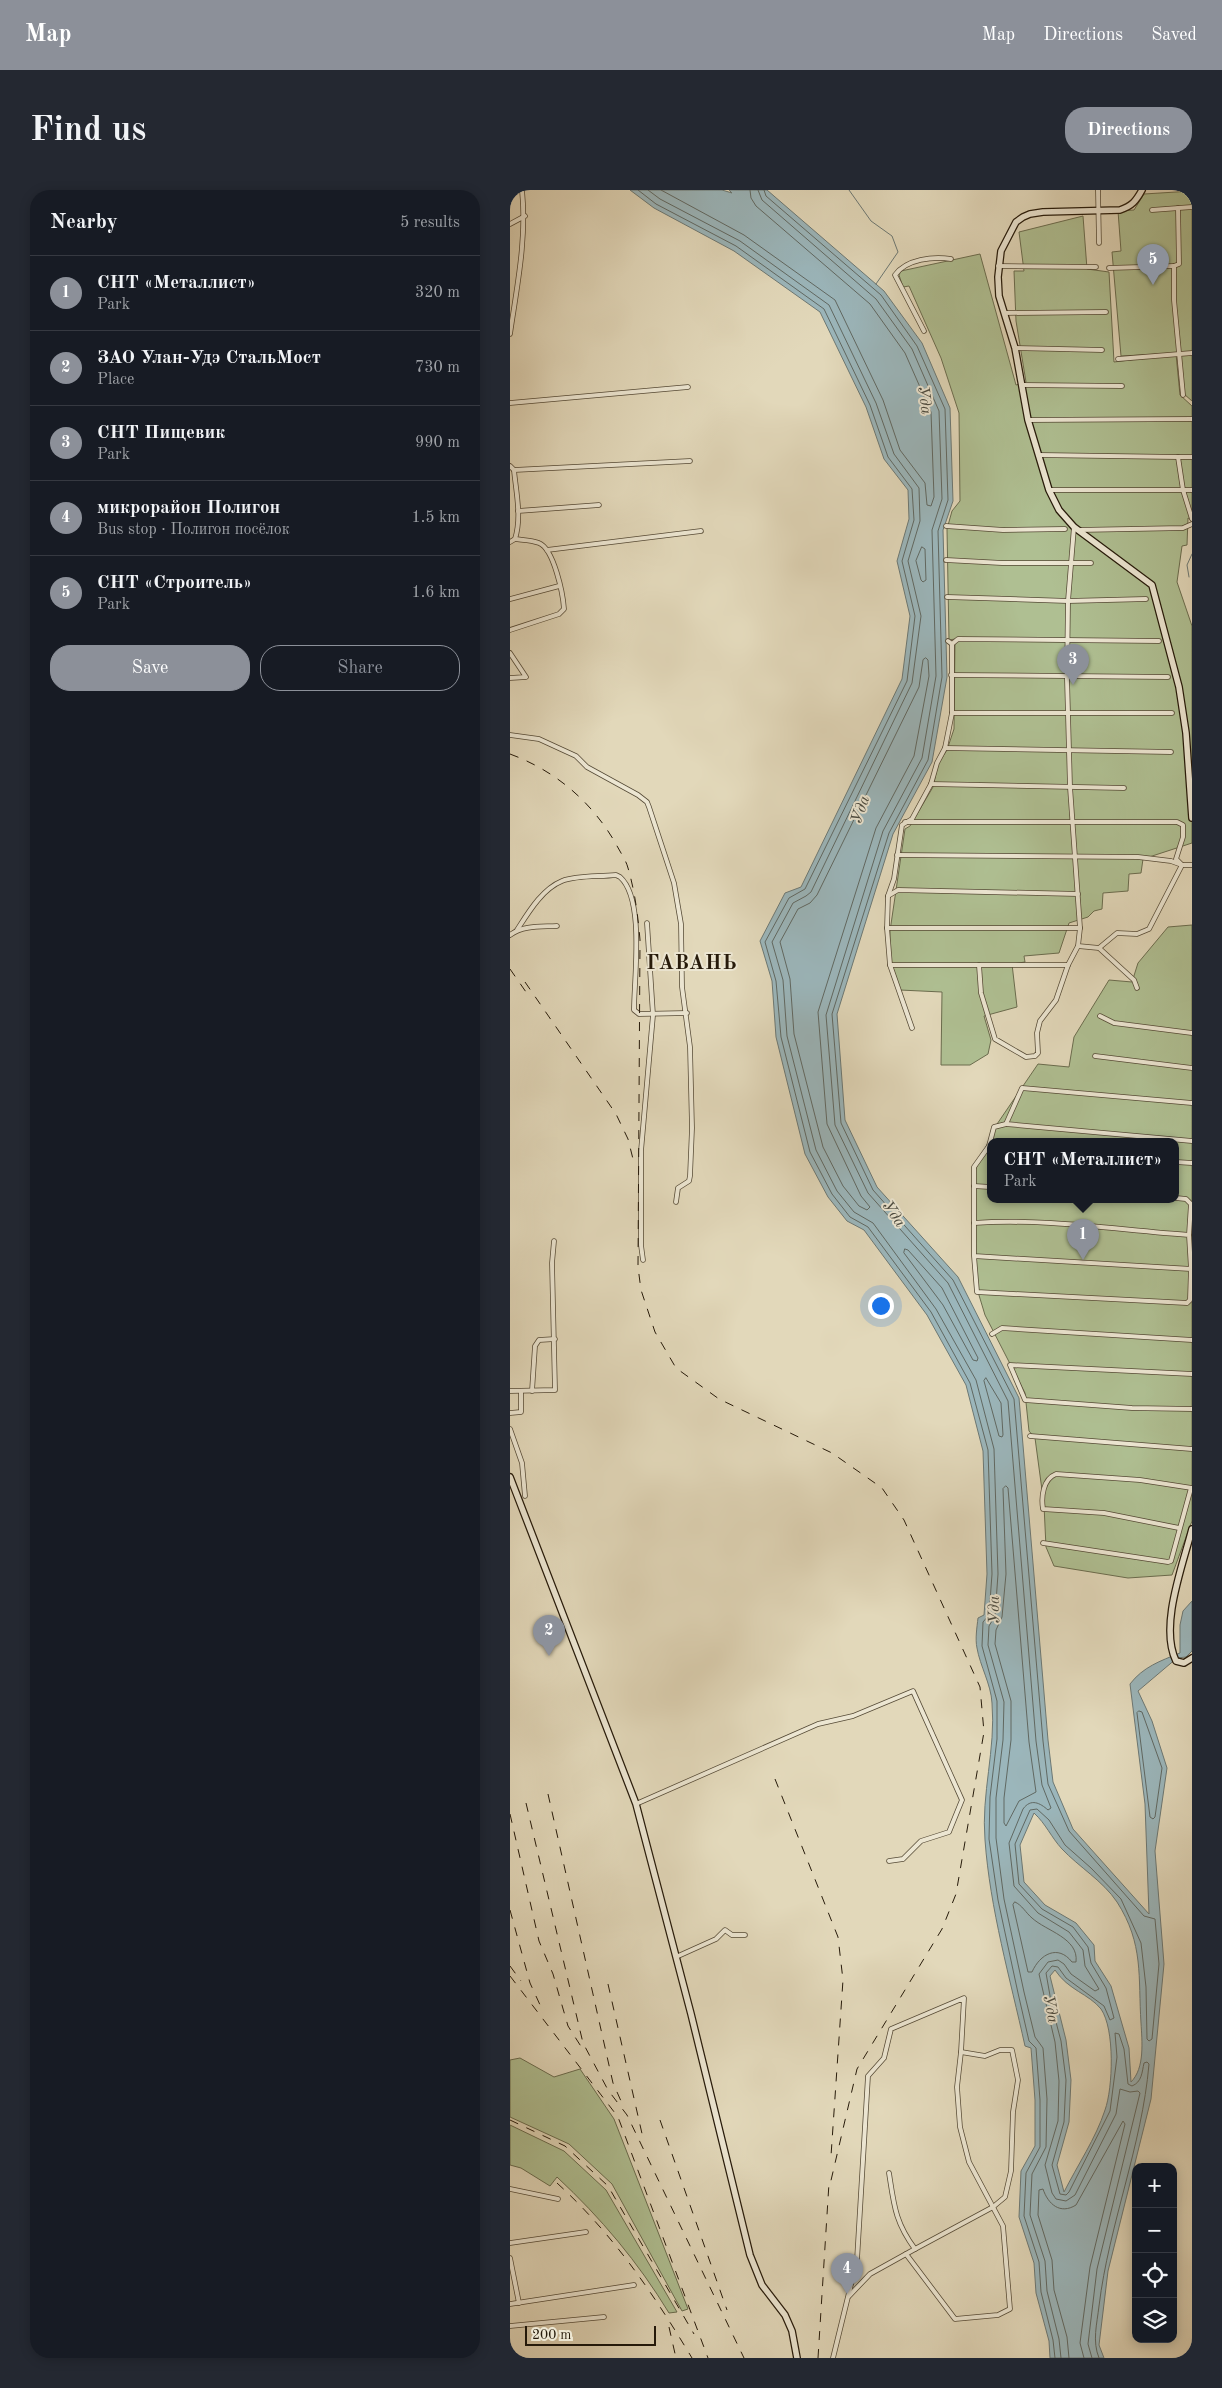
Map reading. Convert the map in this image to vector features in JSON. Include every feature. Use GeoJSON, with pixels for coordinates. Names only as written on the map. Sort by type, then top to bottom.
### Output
{"type":"FeatureCollection","features":[{"type":"Feature","properties":{"kind":"street"},"geometry":{"type":"LineString","coordinates":[[510,334],[512,311],[519,286],[525,216],[522,190]]}},
{"type":"Feature","properties":{"kind":"street"},"geometry":{"type":"LineString","coordinates":[[1098,190],[1100,243]]}},
{"type":"Feature","properties":{"kind":"street"},"geometry":{"type":"LineString","coordinates":[[1142,190],[1136,201],[1129,207],[1120,210],[1099,209],[1043,212],[1030,214],[1016,222],[1003,245],[998,266],[999,296],[1015,348],[1028,420],[1049,490],[1058,510],[1076,529],[1152,585],[1179,687],[1186,733],[1192,818]]}},
{"type":"Feature","properties":{"kind":"street"},"geometry":{"type":"LineString","coordinates":[[1152,210],[1192,207]]}},
{"type":"Feature","properties":{"kind":"street"},"geometry":{"type":"LineString","coordinates":[[1109,268],[1174,266],[1179,264],[1178,208]]}},
{"type":"Feature","properties":{"kind":"street"},"geometry":{"type":"LineString","coordinates":[[510,224],[525,216]]}},
{"type":"Feature","properties":{"kind":"street"},"geometry":{"type":"LineString","coordinates":[[924,330],[895,274],[900,268],[918,261],[942,257],[951,259]]}},
{"type":"Feature","properties":{"kind":"street"},"geometry":{"type":"LineString","coordinates":[[998,266],[1096,266]]}},
{"type":"Feature","properties":{"kind":"street"},"geometry":{"type":"LineString","coordinates":[[1174,266],[1174,300],[1183,395]]}},
{"type":"Feature","properties":{"kind":"street"},"geometry":{"type":"LineString","coordinates":[[1004,313],[1106,312]]}},
{"type":"Feature","properties":{"kind":"street"},"geometry":{"type":"LineString","coordinates":[[1015,348],[1102,350]]}},
{"type":"Feature","properties":{"kind":"street"},"geometry":{"type":"LineString","coordinates":[[1118,359],[1192,353]]}},
{"type":"Feature","properties":{"kind":"street"},"geometry":{"type":"LineString","coordinates":[[1022,385],[1122,386]]}},
{"type":"Feature","properties":{"kind":"street"},"geometry":{"type":"LineString","coordinates":[[510,403],[688,387]]}},
{"type":"Feature","properties":{"kind":"street"},"geometry":{"type":"LineString","coordinates":[[1028,420],[1192,419]]}},
{"type":"Feature","properties":{"kind":"street"},"geometry":{"type":"LineString","coordinates":[[1039,456],[1192,457]]}},
{"type":"Feature","properties":{"kind":"street"},"geometry":{"type":"LineString","coordinates":[[1178,457],[1183,490],[1192,519]]}},
{"type":"Feature","properties":{"kind":"street"},"geometry":{"type":"LineString","coordinates":[[514,470],[690,461]]}},
{"type":"Feature","properties":{"kind":"street"},"geometry":{"type":"LineString","coordinates":[[510,466],[514,470],[518,511],[515,538],[510,542]]}},
{"type":"Feature","properties":{"kind":"street"},"geometry":{"type":"LineString","coordinates":[[1049,490],[1192,490]]}},
{"type":"Feature","properties":{"kind":"street"},"geometry":{"type":"LineString","coordinates":[[518,511],[599,505]]}},
{"type":"Feature","properties":{"kind":"street"},"geometry":{"type":"LineString","coordinates":[[1076,529],[1183,528],[1192,524]]}},
{"type":"Feature","properties":{"kind":"street"},"geometry":{"type":"LineString","coordinates":[[946,526],[1003,530],[1066,529]]}},
{"type":"Feature","properties":{"kind":"street"},"geometry":{"type":"LineString","coordinates":[[979,965],[981,993],[995,1039],[1026,1056],[1035,1056],[1038,1053],[1037,1033],[1040,1021],[1056,1000],[1068,965],[1078,946],[1080,928],[1070,788],[1067,678],[1070,563],[1076,529]]}},
{"type":"Feature","properties":{"kind":"street"},"geometry":{"type":"LineString","coordinates":[[547,550],[701,531]]}},
{"type":"Feature","properties":{"kind":"street"},"geometry":{"type":"LineString","coordinates":[[510,630],[563,611],[564,606],[552,559],[547,550],[539,542],[515,538]]}},
{"type":"Feature","properties":{"kind":"street"},"geometry":{"type":"LineString","coordinates":[[946,560],[1002,563],[1090,563]]}},
{"type":"Feature","properties":{"kind":"street"},"geometry":{"type":"LineString","coordinates":[[510,599],[559,586]]}},
{"type":"Feature","properties":{"kind":"street"},"geometry":{"type":"LineString","coordinates":[[947,597],[1068,601],[1146,599]]}},
{"type":"Feature","properties":{"kind":"street"},"geometry":{"type":"LineString","coordinates":[[912,1028],[890,965],[887,928],[888,896],[901,831],[905,822],[912,819],[932,784],[937,763],[945,748],[952,713],[950,642],[958,639],[1159,641]]}},
{"type":"Feature","properties":{"kind":"street"},"geometry":{"type":"LineString","coordinates":[[510,652],[526,677],[510,678]]}},
{"type":"Feature","properties":{"kind":"street"},"geometry":{"type":"LineString","coordinates":[[951,675],[1067,678],[1168,677]]}},
{"type":"Feature","properties":{"kind":"street"},"geometry":{"type":"LineString","coordinates":[[952,713],[1172,713]]}},
{"type":"Feature","properties":{"kind":"street"},"geometry":{"type":"LineString","coordinates":[[510,736],[539,739],[576,756],[587,767],[612,779],[647,802],[657,826],[679,907],[682,987],[687,1013],[690,1047],[692,1128],[690,1176],[689,1181],[678,1188],[676,1202]]}},
{"type":"Feature","properties":{"kind":"street"},"geometry":{"type":"LineString","coordinates":[[945,748],[1171,752]]}},
{"type":"Feature","properties":{"kind":"street"},"geometry":{"type":"LineString","coordinates":[[932,784],[1124,788]]}},
{"type":"Feature","properties":{"kind":"street"},"geometry":{"type":"LineString","coordinates":[[905,822],[1180,823],[1183,825],[1183,837],[1176,860],[1182,866]]}},
{"type":"Feature","properties":{"kind":"street"},"geometry":{"type":"LineString","coordinates":[[897,855],[1138,857],[1171,862],[1182,866],[1192,865]]}},
{"type":"Feature","properties":{"kind":"street"},"geometry":{"type":"LineString","coordinates":[[1099,948],[1117,933],[1137,934],[1149,929],[1182,866]]}},
{"type":"Feature","properties":{"kind":"street"},"geometry":{"type":"LineString","coordinates":[[510,935],[517,930],[552,886],[562,881],[620,876],[632,898],[634,911],[636,939],[634,1010],[639,1014],[653,1015],[687,1013]]}},
{"type":"Feature","properties":{"kind":"street"},"geometry":{"type":"LineString","coordinates":[[888,896],[898,890],[1078,894]]}},
{"type":"Feature","properties":{"kind":"street"},"geometry":{"type":"LineString","coordinates":[[643,1260],[641,1245],[641,1151],[653,1015],[647,923]]}},
{"type":"Feature","properties":{"kind":"street"},"geometry":{"type":"LineString","coordinates":[[517,930],[558,926]]}},
{"type":"Feature","properties":{"kind":"street"},"geometry":{"type":"LineString","coordinates":[[887,928],[1080,928]]}},
{"type":"Feature","properties":{"kind":"street"},"geometry":{"type":"LineString","coordinates":[[1078,946],[1099,948],[1134,980],[1137,988]]}},
{"type":"Feature","properties":{"kind":"street"},"geometry":{"type":"LineString","coordinates":[[890,965],[906,963],[1068,965]]}},
{"type":"Feature","properties":{"kind":"street"},"geometry":{"type":"LineString","coordinates":[[1100,1016],[1114,1023],[1192,1033]]}},
{"type":"Feature","properties":{"kind":"street"},"geometry":{"type":"LineString","coordinates":[[1095,1056],[1192,1068]]}},
{"type":"Feature","properties":{"kind":"street"},"geometry":{"type":"LineString","coordinates":[[1006,1124],[1022,1088],[1192,1103]]}},
{"type":"Feature","properties":{"kind":"street"},"geometry":{"type":"LineString","coordinates":[[992,1138],[994,1128],[1006,1124],[1159,1138]]}},
{"type":"Feature","properties":{"kind":"street"},"geometry":{"type":"LineString","coordinates":[[1179,1140],[1192,1141]]}},
{"type":"Feature","properties":{"kind":"street"},"geometry":{"type":"LineString","coordinates":[[987,1150],[974,1167],[974,1256],[977,1292],[1186,1304],[1190,1300],[1191,1204],[1186,1199],[1179,1198]]}},
{"type":"Feature","properties":{"kind":"street"},"geometry":{"type":"LineString","coordinates":[[1179,1162],[1192,1163]]}},
{"type":"Feature","properties":{"kind":"street"},"geometry":{"type":"LineString","coordinates":[[974,1186],[987,1187]]}},
{"type":"Feature","properties":{"kind":"street"},"geometry":{"type":"LineString","coordinates":[[974,1223],[1090,1226],[1190,1237]]}},
{"type":"Feature","properties":{"kind":"street"},"geometry":{"type":"LineString","coordinates":[[510,1391],[555,1390],[552,1264],[554,1242]]}},
{"type":"Feature","properties":{"kind":"street"},"geometry":{"type":"LineString","coordinates":[[974,1256],[1191,1269]]}},
{"type":"Feature","properties":{"kind":"street"},"geometry":{"type":"LineString","coordinates":[[992,1334],[1002,1328],[1192,1340]]}},
{"type":"Feature","properties":{"kind":"street"},"geometry":{"type":"LineString","coordinates":[[532,1391],[535,1346],[539,1340],[555,1339]]}},
{"type":"Feature","properties":{"kind":"street"},"geometry":{"type":"LineString","coordinates":[[1192,1374],[1010,1365],[1025,1400],[1132,1408],[1192,1409]]}},
{"type":"Feature","properties":{"kind":"street"},"geometry":{"type":"LineString","coordinates":[[510,1413],[521,1412],[521,1391]]}},
{"type":"Feature","properties":{"kind":"street"},"geometry":{"type":"LineString","coordinates":[[510,1429],[522,1463],[525,1496]]}},
{"type":"Feature","properties":{"kind":"street"},"geometry":{"type":"LineString","coordinates":[[1030,1436],[1192,1449]]}},
{"type":"Feature","properties":{"kind":"street"},"geometry":{"type":"LineString","coordinates":[[1043,1543],[1168,1562],[1171,1560],[1192,1488],[1140,1480],[1056,1474],[1051,1477],[1041,1493],[1043,1509],[1104,1513],[1179,1528]]}},
{"type":"Feature","properties":{"kind":"street"},"geometry":{"type":"LineString","coordinates":[[510,1477],[636,1804],[750,2255],[762,2285],[785,2316],[792,2331],[797,2358]]}},
{"type":"Feature","properties":{"kind":"street"},"geometry":{"type":"LineString","coordinates":[[1192,1529],[1173,1606],[1170,1628],[1172,1652],[1176,1661],[1184,1663],[1192,1658]]}},
{"type":"Feature","properties":{"kind":"street"},"geometry":{"type":"LineString","coordinates":[[636,1804],[818,1724],[853,1716],[913,1691],[962,1800],[949,1832],[921,1841],[903,1859],[889,1861]]}},
{"type":"Feature","properties":{"kind":"street"},"geometry":{"type":"LineString","coordinates":[[676,1957],[716,1939],[725,1930],[732,1935],[745,1935]]}},
{"type":"Feature","properties":{"kind":"street"},"geometry":{"type":"LineString","coordinates":[[833,2358],[856,2260],[861,2220],[868,2076],[884,2058],[891,2029],[964,1998],[962,2052],[957,2087],[960,2128],[969,2162],[1004,2226],[1010,2309],[998,2315],[956,2319],[906,2254]]}},
{"type":"Feature","properties":{"kind":"street"},"geometry":{"type":"LineString","coordinates":[[848,2298],[870,2274],[993,2207],[1005,2197],[1011,2171],[1014,2112],[1018,2080],[1015,2058],[1012,2050],[1000,2050],[985,2056],[962,2052]]}},
{"type":"Feature","properties":{"kind":"street"},"geometry":{"type":"LineString","coordinates":[[889,2173],[895,2210],[902,2231],[915,2249]]}},
{"type":"Feature","properties":{"kind":"street"},"geometry":{"type":"LineString","coordinates":[[510,2189],[558,2199]]}},
{"type":"Feature","properties":{"kind":"street"},"geometry":{"type":"LineString","coordinates":[[510,2243],[586,2232]]}},
{"type":"Feature","properties":{"kind":"street"},"geometry":{"type":"LineString","coordinates":[[510,2258],[519,2303]]}},
{"type":"Feature","properties":{"kind":"street"},"geometry":{"type":"LineString","coordinates":[[510,2304],[634,2285]]}},
{"type":"Feature","properties":{"kind":"street"},"geometry":{"type":"LineString","coordinates":[[510,2326],[604,2317]]}},
{"type":"Feature","properties":{"kind":"green space"},"geometry":{"type":"Polygon","coordinates":[[[1192,191],[1192,401],[1184,394],[1179,353],[1121,356],[1112,252],[1121,251],[1118,211],[1134,210],[1144,194],[1192,191]]]}},
{"type":"Feature","properties":{"kind":"green space"},"geometry":{"type":"Polygon","coordinates":[[[1083,216],[1087,269],[1109,272],[1114,362],[1176,354],[1180,395],[1192,406],[1192,520],[1188,518],[1187,545],[1182,546],[1177,582],[1192,626],[1192,843],[1143,859],[1141,873],[1129,874],[1128,891],[1103,893],[1102,909],[1094,911],[1088,917],[1069,923],[1059,953],[1024,956],[1025,962],[1012,964],[1017,1007],[984,1016],[991,1040],[988,1054],[970,1065],[941,1065],[942,992],[900,990],[889,959],[890,931],[905,829],[910,826],[933,787],[938,764],[947,750],[954,729],[955,639],[949,640],[947,529],[952,511],[960,501],[959,413],[941,358],[909,286],[903,287],[899,275],[901,271],[980,254],[1016,385],[1026,382],[1016,321],[1014,271],[1024,271],[1019,232],[1083,216]]]}},
{"type":"Feature","properties":{"kind":"green space"},"geometry":{"type":"Polygon","coordinates":[[[1192,925],[1192,1521],[1172,1575],[1128,1578],[1054,1566],[1046,1547],[1044,1505],[1035,1438],[1029,1431],[1025,1393],[985,1315],[975,1282],[974,1173],[987,1145],[987,1203],[1179,1203],[1179,1138],[990,1138],[995,1127],[1038,1064],[1069,1067],[1074,1037],[1109,980],[1132,982],[1138,963],[1168,927],[1192,925]]]}},
{"type":"Feature","properties":{"kind":"green space"},"geometry":{"type":"Polygon","coordinates":[[[520,2058],[554,2077],[580,2069],[614,2119],[688,2309],[682,2311],[612,2184],[569,2144],[510,2117],[510,2060],[520,2058]]]}},
{"type":"Feature","properties":{"kind":"green space"},"geometry":{"type":"Polygon","coordinates":[[[510,2125],[564,2151],[606,2190],[677,2312],[669,2313],[645,2276],[618,2241],[589,2208],[557,2177],[550,2186],[521,2168],[510,2165],[510,2125]]]}},
{"type":"Feature","properties":{"kind":"water","name":"Уда"},"geometry":{"type":"Polygon","coordinates":[[[630,190],[722,190],[732,193],[729,190],[767,190],[884,291],[922,343],[950,408],[953,501],[943,530],[947,677],[932,762],[893,834],[837,1014],[845,1120],[877,1187],[958,1277],[1019,1398],[1053,1782],[1073,1829],[1149,1914],[1145,1804],[1130,1684],[1146,1669],[1180,1653],[1180,1625],[1183,1611],[1192,1601],[1192,1651],[1186,1657],[1177,1658],[1138,1691],[1152,1721],[1167,1768],[1155,1851],[1164,1964],[1151,2099],[1135,2163],[1132,2163],[1132,2175],[1108,2271],[1099,2345],[1104,2358],[1050,2358],[1049,2341],[1036,2293],[1034,2263],[1019,2217],[1021,2171],[1035,2146],[1035,2100],[1031,2048],[1025,2046],[1001,1943],[991,1892],[985,1840],[985,1806],[993,1720],[988,1682],[978,1655],[976,1641],[978,1618],[984,1615],[987,1574],[983,1451],[966,1385],[927,1315],[864,1230],[847,1221],[828,1197],[805,1154],[776,1037],[772,981],[760,941],[785,893],[801,887],[902,679],[910,616],[897,561],[909,519],[908,490],[884,459],[866,407],[820,312],[734,251],[654,208],[630,190]],[[1034,1813],[1020,1845],[1024,1882],[1045,1905],[1076,1923],[1094,1945],[1095,1961],[1111,1986],[1129,2048],[1131,2082],[1139,2069],[1142,2046],[1138,1961],[1132,1932],[1126,1917],[1111,1894],[1062,1849],[1034,1813]],[[1055,1970],[1050,1976],[1066,2040],[1071,2080],[1069,2122],[1057,2165],[1064,2192],[1092,2141],[1105,2110],[1110,2088],[1111,2044],[1106,2018],[1101,2009],[1091,1999],[1060,1977],[1055,1970]]]}},
{"type":"Feature","properties":{"kind":"waterway"},"geometry":{"type":"LineString","coordinates":[[849,190],[871,221],[892,236],[898,252],[876,284]]}},
{"type":"Feature","properties":{"kind":"waterway"},"geometry":{"type":"LineString","coordinates":[[1189,577],[1187,565],[1192,554]]}},
{"type":"Feature","properties":{"kind":"railway"},"geometry":{"type":"LineString","coordinates":[[510,754],[543,769],[584,802],[596,815],[616,844],[626,862],[630,877],[636,904],[640,940],[638,1267],[641,1290],[655,1332],[676,1368],[719,1399],[832,1453],[882,1488],[904,1520],[980,1687],[984,1732],[956,1894],[942,1929],[857,2069],[829,2189]]}},
{"type":"Feature","properties":{"kind":"railway"},"geometry":{"type":"LineString","coordinates":[[510,969],[526,992]]}},
{"type":"Feature","properties":{"kind":"railway"},"geometry":{"type":"LineString","coordinates":[[525,982],[616,1114],[628,1139],[634,1163]]}},
{"type":"Feature","properties":{"kind":"railway"},"geometry":{"type":"LineString","coordinates":[[775,1779],[838,1937],[843,1980],[831,2156]]}},
{"type":"Feature","properties":{"kind":"railway"},"geometry":{"type":"LineString","coordinates":[[548,1794],[613,2083],[621,2101]]}},
{"type":"Feature","properties":{"kind":"railway"},"geometry":{"type":"LineString","coordinates":[[526,1803],[583,2043],[608,2090],[627,2115],[744,2358]]}},
{"type":"Feature","properties":{"kind":"railway"},"geometry":{"type":"LineString","coordinates":[[510,1814],[539,1941],[553,1974],[568,2026],[582,2048]]}},
{"type":"Feature","properties":{"kind":"railway"},"geometry":{"type":"LineString","coordinates":[[510,1910],[530,1983],[541,2007]]}},
{"type":"Feature","properties":{"kind":"railway"},"geometry":{"type":"LineString","coordinates":[[510,1966],[521,1981]]}},
{"type":"Feature","properties":{"kind":"railway"},"geometry":{"type":"LineString","coordinates":[[510,1976],[618,2117],[708,2358]]}},
{"type":"Feature","properties":{"kind":"railway"},"geometry":{"type":"LineString","coordinates":[[608,1984],[643,2138]]}},
{"type":"Feature","properties":{"kind":"railway"},"geometry":{"type":"LineString","coordinates":[[510,2120],[565,2146],[608,2186],[694,2334]]}},
{"type":"Feature","properties":{"kind":"railway"},"geometry":{"type":"LineString","coordinates":[[660,2120],[727,2310]]}},
{"type":"Feature","properties":{"kind":"railway"},"geometry":{"type":"LineString","coordinates":[[557,2183],[596,2223],[631,2265],[692,2358]]}},
{"type":"Feature","properties":{"kind":"railway"},"geometry":{"type":"LineString","coordinates":[[818,2358],[829,2183]]}},
{"type":"Feature","properties":{"kind":"railway"},"geometry":{"type":"LineString","coordinates":[[669,2327],[676,2358]]}},
{"type":"Feature","properties":{"kind":"place","name":"СНТ «Строитель»"},"geometry":{"type":"Point","coordinates":[1153,285]}},
{"type":"Feature","properties":{"kind":"place","name":"СНТ Пищевик"},"geometry":{"type":"Point","coordinates":[1073,685]}},
{"type":"Feature","properties":{"kind":"place","name":"СНТ «Металлист»"},"geometry":{"type":"Point","coordinates":[1083,1260]}},
{"type":"Feature","properties":{"kind":"place","name":"ЗАО Улан-Удэ СтальМост"},"geometry":{"type":"Point","coordinates":[549,1656]}},
{"type":"Feature","properties":{"kind":"place","name":"микрорайон Полигон"},"geometry":{"type":"Point","coordinates":[847,2294]}},
{"type":"Feature","properties":{"kind":"district","name":"ГАВАНЬ"},"geometry":{"type":"Point","coordinates":[692,964]}}]}
